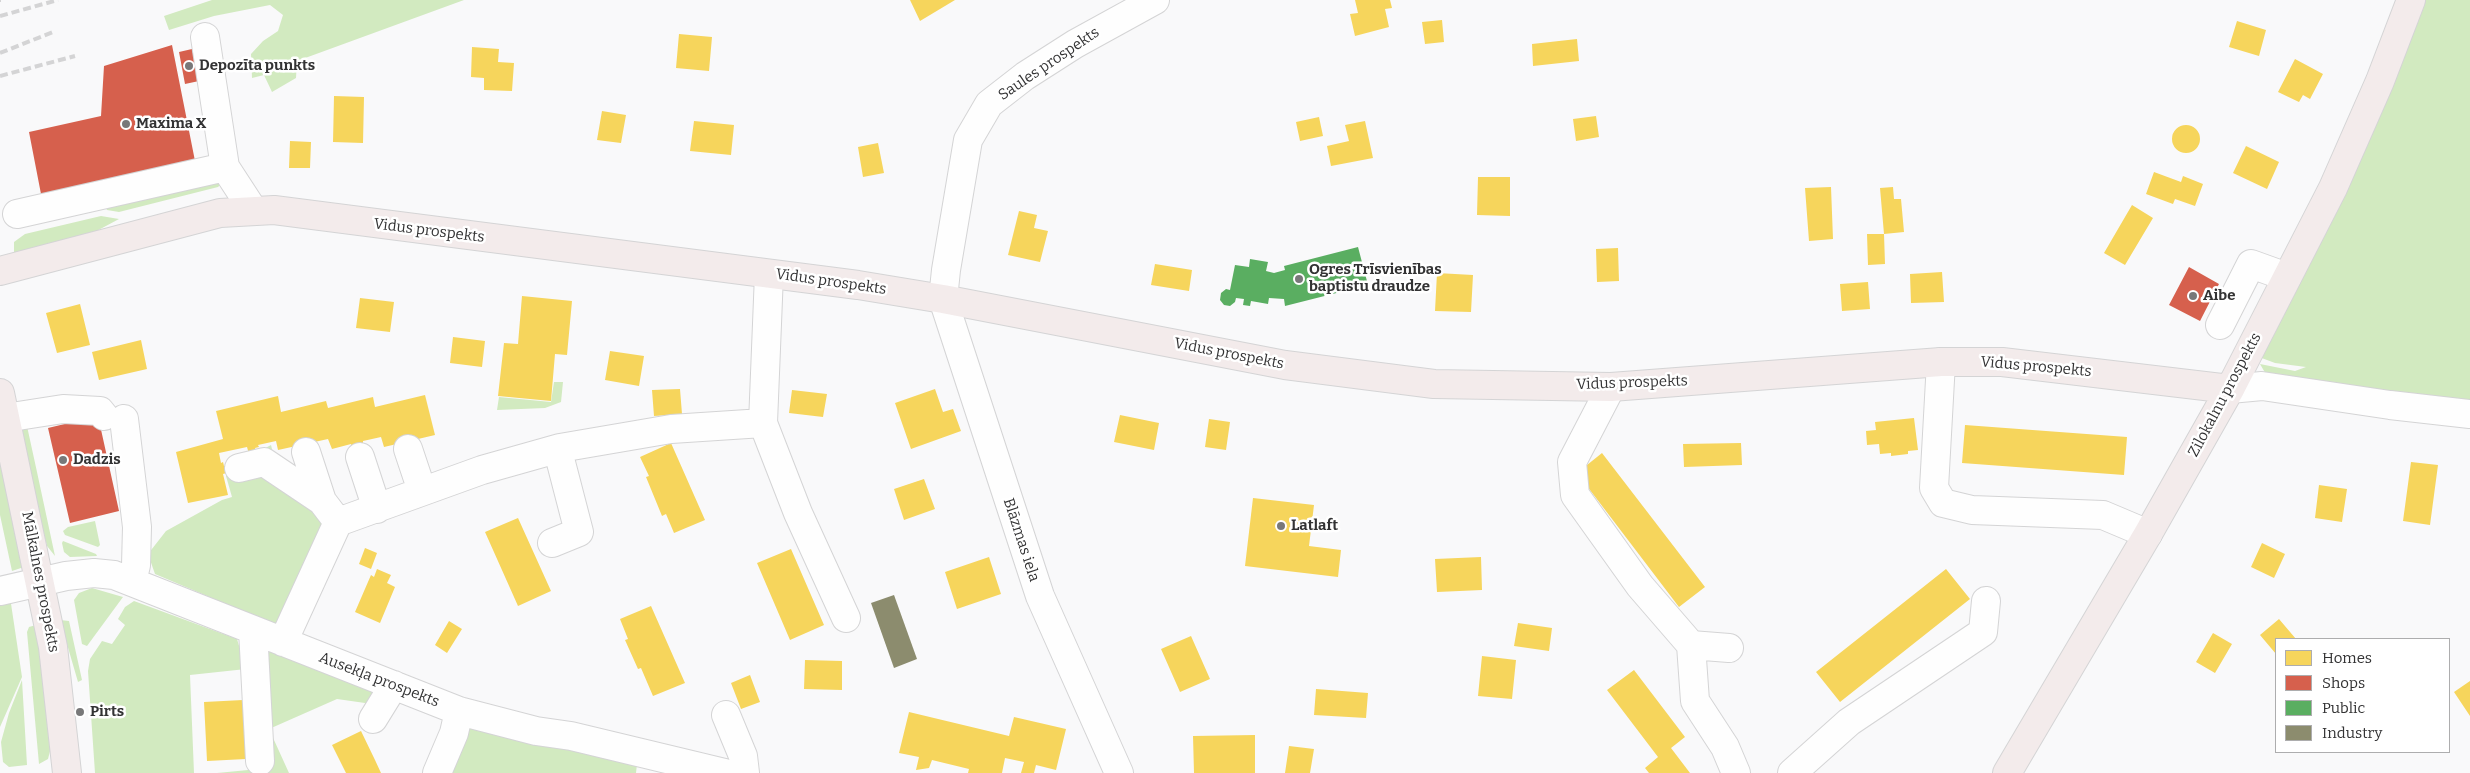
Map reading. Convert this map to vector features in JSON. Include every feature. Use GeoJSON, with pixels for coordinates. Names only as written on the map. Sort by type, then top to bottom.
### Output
{"type":"FeatureCollection","features":[{"type":"Feature","properties":{"kind":"main road","name":"Zilokalnu prospekts"},"geometry":{"type":"LineString","coordinates":[[2007,773],[2148,534],[2230,390],[2333,188],[2380,81],[2411,0]]}},
{"type":"Feature","properties":{"kind":"main road","name":"Vidus prospekts"},"geometry":{"type":"LineString","coordinates":[[0,271],[220,213],[274,210],[769,274],[943,299],[1285,365],[1434,384],[1611,387],[1941,362],[2002,362],[2230,390]]}},
{"type":"Feature","properties":{"kind":"main road","name":"Mālkalnes prospekts"},"geometry":{"type":"LineString","coordinates":[[3,406],[54,647],[66,773]]}},
{"type":"Feature","properties":{"kind":"street","name":"Saules prospekts"},"geometry":{"type":"LineString","coordinates":[[943,299],[947,260],[968,140],[989,104],[1025,76],[1075,44],[1155,0]]}},
{"type":"Feature","properties":{"kind":"street"},"geometry":{"type":"LineString","coordinates":[[205,37],[225,167],[253,210]]}},
{"type":"Feature","properties":{"kind":"street"},"geometry":{"type":"LineString","coordinates":[[17,214],[225,167]]}},
{"type":"Feature","properties":{"kind":"street"},"geometry":{"type":"LineString","coordinates":[[2220,324],[2251,264],[2287,277]]}},
{"type":"Feature","properties":{"kind":"street"},"geometry":{"type":"LineString","coordinates":[[769,274],[763,423],[798,513],[846,618]]}},
{"type":"Feature","properties":{"kind":"street","name":"Blāzmas iela"},"geometry":{"type":"LineString","coordinates":[[943,299],[1040,596],[1119,773]]}},
{"type":"Feature","properties":{"kind":"street"},"geometry":{"type":"LineString","coordinates":[[1941,362],[1934,488],[1943,504],[1972,510],[2103,515],[2148,534]]}},
{"type":"Feature","properties":{"kind":"street","name":"Vidus prospekts"},"geometry":{"type":"LineString","coordinates":[[2230,390],[2262,386],[2390,405],[2470,414]]}},
{"type":"Feature","properties":{"kind":"street"},"geometry":{"type":"LineString","coordinates":[[1611,387],[1572,462],[1575,495],[1640,586],[1691,645],[1695,701],[1725,747],[1736,773]]}},
{"type":"Feature","properties":{"kind":"street"},"geometry":{"type":"LineString","coordinates":[[3,406],[100,411],[114,418],[137,527],[136,565],[132,582]]}},
{"type":"Feature","properties":{"kind":"street"},"geometry":{"type":"LineString","coordinates":[[283,642],[338,522],[482,470],[560,448],[671,429],[763,423]]}},
{"type":"Feature","properties":{"kind":"street"},"geometry":{"type":"LineString","coordinates":[[552,543],[579,532],[558,452],[560,448]]}},
{"type":"Feature","properties":{"kind":"street"},"geometry":{"type":"LineString","coordinates":[[408,449],[422,491]]}},
{"type":"Feature","properties":{"kind":"street"},"geometry":{"type":"LineString","coordinates":[[306,452],[322,501]]}},
{"type":"Feature","properties":{"kind":"street"},"geometry":{"type":"LineString","coordinates":[[360,456],[377,509]]}},
{"type":"Feature","properties":{"kind":"street"},"geometry":{"type":"LineString","coordinates":[[239,468],[264,462],[322,501],[338,522]]}},
{"type":"Feature","properties":{"kind":"street","name":"Ausekļa prospekts"},"geometry":{"type":"LineString","coordinates":[[0,592],[66,576],[94,573],[114,575],[459,711],[536,731],[571,736],[676,767],[725,773]]}},
{"type":"Feature","properties":{"kind":"street"},"geometry":{"type":"LineString","coordinates":[[1792,773],[1848,722],[1982,632],[1986,601]]}},
{"type":"Feature","properties":{"kind":"street"},"geometry":{"type":"LineString","coordinates":[[253,630],[260,761]]}},
{"type":"Feature","properties":{"kind":"street"},"geometry":{"type":"LineString","coordinates":[[1691,645],[1729,648]]}},
{"type":"Feature","properties":{"kind":"street"},"geometry":{"type":"LineString","coordinates":[[373,719],[394,685]]}},
{"type":"Feature","properties":{"kind":"street"},"geometry":{"type":"LineString","coordinates":[[437,773],[454,733],[459,711]]}},
{"type":"Feature","properties":{"kind":"street"},"geometry":{"type":"LineString","coordinates":[[726,715],[743,756],[745,773]]}},
{"type":"Feature","properties":{"kind":"green space"},"geometry":{"type":"Polygon","coordinates":[[[212,0],[464,0],[297,61],[296,78],[272,92],[264,75],[252,78],[251,54],[263,41],[278,31],[283,15],[270,5],[214,16],[169,30],[164,16],[212,0]]]}},
{"type":"Feature","properties":{"kind":"green space"},"geometry":{"type":"Polygon","coordinates":[[[2422,0],[2470,0],[2470,404],[2267,376],[2260,364],[2295,371],[2306,367],[2275,363],[2259,357],[2422,0]]]}},
{"type":"Feature","properties":{"kind":"green space"},"geometry":{"type":"Polygon","coordinates":[[[220,181],[221,184],[218,187],[119,212],[107,210],[106,208],[220,181]]]}},
{"type":"Feature","properties":{"kind":"green space"},"geometry":{"type":"Polygon","coordinates":[[[101,216],[119,219],[91,234],[14,253],[14,242],[25,234],[101,216]]]}},
{"type":"Feature","properties":{"kind":"green space"},"geometry":{"type":"Polygon","coordinates":[[[554,382],[563,382],[561,402],[545,408],[497,410],[499,397],[551,402],[554,382]]]}},
{"type":"Feature","properties":{"kind":"green space"},"geometry":{"type":"Polygon","coordinates":[[[25,417],[55,556],[47,546],[40,519],[19,418],[25,417]]]}},
{"type":"Feature","properties":{"kind":"green space"},"geometry":{"type":"Polygon","coordinates":[[[0,444],[27,566],[12,571],[0,515],[0,444]]]}},
{"type":"Feature","properties":{"kind":"green space"},"geometry":{"type":"Polygon","coordinates":[[[271,445],[274,457],[322,514],[322,524],[278,626],[155,574],[148,554],[166,531],[222,500],[232,497],[226,476],[233,473],[229,457],[243,453],[245,459],[271,445]]]}},
{"type":"Feature","properties":{"kind":"green space"},"geometry":{"type":"Polygon","coordinates":[[[95,521],[100,545],[98,547],[65,535],[63,531],[68,527],[95,521]]]}},
{"type":"Feature","properties":{"kind":"green space"},"geometry":{"type":"Polygon","coordinates":[[[63,541],[97,556],[70,557],[64,552],[63,541]]]}},
{"type":"Feature","properties":{"kind":"green space"},"geometry":{"type":"Polygon","coordinates":[[[92,588],[123,597],[87,646],[82,644],[74,600],[79,593],[92,588]]]}},
{"type":"Feature","properties":{"kind":"green space"},"geometry":{"type":"Polygon","coordinates":[[[10,597],[22,677],[0,727],[0,598],[10,597]]]}},
{"type":"Feature","properties":{"kind":"green space"},"geometry":{"type":"Polygon","coordinates":[[[134,601],[237,639],[246,669],[190,675],[194,773],[95,773],[88,671],[90,659],[102,641],[112,644],[125,625],[118,619],[125,607],[134,601]]]}},
{"type":"Feature","properties":{"kind":"green space"},"geometry":{"type":"Polygon","coordinates":[[[60,620],[69,621],[82,680],[78,682],[60,620]]]}},
{"type":"Feature","properties":{"kind":"green space"},"geometry":{"type":"Polygon","coordinates":[[[36,625],[44,655],[51,747],[48,759],[39,764],[27,632],[29,627],[36,625]]]}},
{"type":"Feature","properties":{"kind":"green space"},"geometry":{"type":"Polygon","coordinates":[[[261,648],[386,692],[379,705],[337,699],[269,729],[289,773],[217,773],[269,768],[261,648]]]}},
{"type":"Feature","properties":{"kind":"green space"},"geometry":{"type":"Polygon","coordinates":[[[22,680],[27,765],[9,767],[3,762],[1,742],[9,713],[22,680]]]}},
{"type":"Feature","properties":{"kind":"green space"},"geometry":{"type":"Polygon","coordinates":[[[468,724],[637,764],[636,773],[445,773],[468,724]]]}},
{"type":"Feature","properties":{"kind":"building: Homes"},"geometry":{"type":"Polygon","coordinates":[[[910,0],[955,0],[920,21],[910,0]]]}},
{"type":"Feature","properties":{"kind":"building: Homes"},"geometry":{"type":"Polygon","coordinates":[[[1355,0],[1390,0],[1392,8],[1385,9],[1389,27],[1355,36],[1350,14],[1358,13],[1355,0]]]}},
{"type":"Feature","properties":{"kind":"building: Homes"},"geometry":{"type":"Polygon","coordinates":[[[1442,20],[1444,42],[1425,44],[1422,22],[1442,20]]]}},
{"type":"Feature","properties":{"kind":"building: Homes"},"geometry":{"type":"Polygon","coordinates":[[[2237,21],[2266,30],[2259,56],[2229,47],[2237,21]]]}},
{"type":"Feature","properties":{"kind":"building: Homes"},"geometry":{"type":"Polygon","coordinates":[[[679,34],[712,37],[709,71],[676,68],[679,34]]]}},
{"type":"Feature","properties":{"kind":"building: Homes"},"geometry":{"type":"Polygon","coordinates":[[[1577,39],[1579,61],[1533,66],[1532,44],[1577,39]]]}},
{"type":"Feature","properties":{"kind":"building: Homes"},"geometry":{"type":"Polygon","coordinates":[[[472,47],[499,49],[498,62],[514,63],[512,91],[484,90],[484,78],[471,77],[472,47]]]}},
{"type":"Feature","properties":{"kind":"building: Homes"},"geometry":{"type":"Polygon","coordinates":[[[2295,59],[2323,74],[2310,99],[2303,95],[2299,102],[2278,92],[2295,59]]]}},
{"type":"Feature","properties":{"kind":"building: Homes"},"geometry":{"type":"Polygon","coordinates":[[[334,96],[364,97],[363,143],[333,142],[334,96]]]}},
{"type":"Feature","properties":{"kind":"building: Homes"},"geometry":{"type":"Polygon","coordinates":[[[602,111],[626,115],[621,143],[597,140],[602,111]]]}},
{"type":"Feature","properties":{"kind":"building: Homes"},"geometry":{"type":"Polygon","coordinates":[[[1596,116],[1599,137],[1576,141],[1573,119],[1596,116]]]}},
{"type":"Feature","properties":{"kind":"building: Homes"},"geometry":{"type":"Polygon","coordinates":[[[1319,117],[1323,136],[1300,141],[1296,122],[1319,117]]]}},
{"type":"Feature","properties":{"kind":"building: Homes"},"geometry":{"type":"Polygon","coordinates":[[[694,121],[734,125],[731,155],[690,151],[694,121]]]}},
{"type":"Feature","properties":{"kind":"building: Homes"},"geometry":{"type":"Polygon","coordinates":[[[1365,121],[1373,158],[1331,166],[1327,146],[1349,141],[1345,125],[1365,121]]]}},
{"type":"Feature","properties":{"kind":"building: Homes"},"geometry":{"type":"Polygon","coordinates":[[[2186,125],[2196,129],[2200,139],[2196,149],[2186,153],[2176,149],[2172,139],[2176,129],[2186,125]]]}},
{"type":"Feature","properties":{"kind":"building: Homes"},"geometry":{"type":"Polygon","coordinates":[[[290,141],[311,142],[310,168],[289,168],[290,141]]]}},
{"type":"Feature","properties":{"kind":"building: Homes"},"geometry":{"type":"Polygon","coordinates":[[[878,143],[884,173],[863,177],[858,147],[878,143]]]}},
{"type":"Feature","properties":{"kind":"building: Homes"},"geometry":{"type":"Polygon","coordinates":[[[2246,146],[2279,162],[2267,189],[2233,173],[2246,146]]]}},
{"type":"Feature","properties":{"kind":"building: Homes"},"geometry":{"type":"Polygon","coordinates":[[[2154,172],[2181,182],[2183,176],[2203,184],[2195,206],[2175,199],[2173,204],[2146,194],[2154,172]]]}},
{"type":"Feature","properties":{"kind":"building: Homes"},"geometry":{"type":"Polygon","coordinates":[[[1478,177],[1510,177],[1510,216],[1477,215],[1478,177]]]}},
{"type":"Feature","properties":{"kind":"building: Homes"},"geometry":{"type":"Polygon","coordinates":[[[1831,187],[1833,239],[1809,241],[1805,188],[1831,187]]]}},
{"type":"Feature","properties":{"kind":"building: Homes"},"geometry":{"type":"Polygon","coordinates":[[[1893,187],[1894,199],[1901,199],[1904,232],[1884,234],[1880,188],[1893,187]]]}},
{"type":"Feature","properties":{"kind":"building: Homes"},"geometry":{"type":"Polygon","coordinates":[[[2132,205],[2153,218],[2125,265],[2104,253],[2132,205]]]}},
{"type":"Feature","properties":{"kind":"building: Homes"},"geometry":{"type":"Polygon","coordinates":[[[1019,211],[1037,215],[1034,228],[1048,231],[1040,262],[1008,255],[1019,211]]]}},
{"type":"Feature","properties":{"kind":"building: Homes"},"geometry":{"type":"Polygon","coordinates":[[[1867,234],[1884,234],[1885,264],[1868,265],[1867,234]]]}},
{"type":"Feature","properties":{"kind":"building: Homes"},"geometry":{"type":"Polygon","coordinates":[[[1618,248],[1619,281],[1597,282],[1596,249],[1618,248]]]}},
{"type":"Feature","properties":{"kind":"building: Homes"},"geometry":{"type":"Polygon","coordinates":[[[1155,264],[1192,270],[1189,291],[1151,285],[1155,264]]]}},
{"type":"Feature","properties":{"kind":"building: Homes"},"geometry":{"type":"Polygon","coordinates":[[[1942,272],[1944,302],[1911,303],[1910,274],[1942,272]]]}},
{"type":"Feature","properties":{"kind":"building: Homes"},"geometry":{"type":"Polygon","coordinates":[[[1437,273],[1473,275],[1471,312],[1435,311],[1437,273]]]}},
{"type":"Feature","properties":{"kind":"building: Homes"},"geometry":{"type":"Polygon","coordinates":[[[1868,282],[1870,309],[1842,311],[1840,284],[1868,282]]]}},
{"type":"Feature","properties":{"kind":"building: Homes"},"geometry":{"type":"Polygon","coordinates":[[[522,296],[572,301],[567,355],[555,354],[551,401],[498,396],[504,343],[518,344],[522,296]]]}},
{"type":"Feature","properties":{"kind":"building: Homes"},"geometry":{"type":"Polygon","coordinates":[[[360,298],[394,302],[390,332],[356,328],[360,298]]]}},
{"type":"Feature","properties":{"kind":"building: Homes"},"geometry":{"type":"Polygon","coordinates":[[[80,304],[90,345],[57,353],[46,313],[80,304]]]}},
{"type":"Feature","properties":{"kind":"building: Homes"},"geometry":{"type":"Polygon","coordinates":[[[453,337],[485,341],[482,367],[450,363],[453,337]]]}},
{"type":"Feature","properties":{"kind":"building: Homes"},"geometry":{"type":"Polygon","coordinates":[[[141,340],[147,369],[99,380],[92,352],[141,340]]]}},
{"type":"Feature","properties":{"kind":"building: Homes"},"geometry":{"type":"Polygon","coordinates":[[[610,351],[644,356],[639,386],[605,380],[610,351]]]}},
{"type":"Feature","properties":{"kind":"building: Homes"},"geometry":{"type":"Polygon","coordinates":[[[680,389],[682,414],[654,416],[652,390],[680,389]]]}},
{"type":"Feature","properties":{"kind":"building: Homes"},"geometry":{"type":"Polygon","coordinates":[[[935,389],[943,412],[953,409],[961,431],[911,449],[895,403],[935,389]]]}},
{"type":"Feature","properties":{"kind":"building: Homes"},"geometry":{"type":"Polygon","coordinates":[[[792,390],[827,394],[823,417],[789,413],[792,390]]]}},
{"type":"Feature","properties":{"kind":"building: Homes"},"geometry":{"type":"Polygon","coordinates":[[[425,395],[435,435],[384,447],[381,437],[363,441],[363,444],[353,451],[351,444],[332,449],[328,439],[278,450],[276,441],[258,445],[259,447],[255,448],[256,452],[249,454],[247,447],[219,453],[221,463],[223,462],[224,466],[228,465],[230,472],[223,474],[228,495],[188,503],[176,452],[223,439],[216,411],[278,396],[281,412],[326,401],[328,408],[373,397],[375,407],[425,395]]]}},
{"type":"Feature","properties":{"kind":"building: Homes"},"geometry":{"type":"Polygon","coordinates":[[[1120,415],[1159,423],[1154,450],[1114,442],[1120,415]]]}},
{"type":"Feature","properties":{"kind":"building: Homes"},"geometry":{"type":"Polygon","coordinates":[[[1914,418],[1918,450],[1908,451],[1908,454],[1891,456],[1891,453],[1880,454],[1879,444],[1867,445],[1866,431],[1876,430],[1875,422],[1914,418]]]}},
{"type":"Feature","properties":{"kind":"building: Homes"},"geometry":{"type":"Polygon","coordinates":[[[1209,419],[1230,422],[1226,450],[1205,447],[1209,419]]]}},
{"type":"Feature","properties":{"kind":"building: Homes"},"geometry":{"type":"Polygon","coordinates":[[[1965,425],[2127,437],[2124,475],[1962,463],[1965,425]]]}},
{"type":"Feature","properties":{"kind":"building: Homes"},"geometry":{"type":"Polygon","coordinates":[[[671,443],[705,520],[674,533],[666,514],[662,516],[646,477],[649,476],[640,457],[671,443]]]}},
{"type":"Feature","properties":{"kind":"building: Homes"},"geometry":{"type":"Polygon","coordinates":[[[1741,443],[1742,465],[1684,467],[1683,444],[1741,443]]]}},
{"type":"Feature","properties":{"kind":"building: Homes"},"geometry":{"type":"Polygon","coordinates":[[[1602,453],[1705,587],[1679,607],[1577,473],[1602,453]]]}},
{"type":"Feature","properties":{"kind":"building: Homes"},"geometry":{"type":"Polygon","coordinates":[[[2411,462],[2438,465],[2430,525],[2403,521],[2411,462]]]}},
{"type":"Feature","properties":{"kind":"building: Homes"},"geometry":{"type":"Polygon","coordinates":[[[924,479],[935,509],[904,520],[894,489],[924,479]]]}},
{"type":"Feature","properties":{"kind":"building: Homes"},"geometry":{"type":"Polygon","coordinates":[[[2319,485],[2347,489],[2342,522],[2315,518],[2319,485]]]}},
{"type":"Feature","properties":{"kind":"building: Homes","name":"Latlaft"},"geometry":{"type":"Polygon","coordinates":[[[1253,498],[1314,505],[1309,546],[1341,550],[1338,577],[1245,566],[1253,498]]]}},
{"type":"Feature","properties":{"kind":"building: Homes"},"geometry":{"type":"Polygon","coordinates":[[[518,518],[551,591],[518,606],[485,532],[518,518]]]}},
{"type":"Feature","properties":{"kind":"building: Homes"},"geometry":{"type":"Polygon","coordinates":[[[2262,543],[2285,554],[2274,578],[2251,567],[2262,543]]]}},
{"type":"Feature","properties":{"kind":"building: Homes"},"geometry":{"type":"Polygon","coordinates":[[[365,548],[377,553],[371,569],[359,564],[365,548]]]}},
{"type":"Feature","properties":{"kind":"building: Homes"},"geometry":{"type":"Polygon","coordinates":[[[791,549],[824,625],[790,640],[757,563],[791,549]]]}},
{"type":"Feature","properties":{"kind":"building: Homes"},"geometry":{"type":"Polygon","coordinates":[[[989,557],[1001,594],[957,609],[945,572],[989,557]]]}},
{"type":"Feature","properties":{"kind":"building: Homes"},"geometry":{"type":"Polygon","coordinates":[[[1481,557],[1482,590],[1437,592],[1435,559],[1481,557]]]}},
{"type":"Feature","properties":{"kind":"building: Homes"},"geometry":{"type":"Polygon","coordinates":[[[377,569],[391,575],[387,583],[395,587],[380,623],[355,612],[371,575],[374,577],[377,569]]]}},
{"type":"Feature","properties":{"kind":"building: Homes"},"geometry":{"type":"Polygon","coordinates":[[[1946,569],[1970,599],[1840,702],[1816,672],[1946,569]]]}},
{"type":"Feature","properties":{"kind":"building: Homes"},"geometry":{"type":"Polygon","coordinates":[[[651,606],[685,683],[653,696],[641,668],[638,669],[625,640],[628,639],[620,619],[651,606]]]}},
{"type":"Feature","properties":{"kind":"building: Homes"},"geometry":{"type":"Polygon","coordinates":[[[2279,619],[2295,638],[2275,638],[2275,653],[2260,635],[2279,619]]]}},
{"type":"Feature","properties":{"kind":"building: Homes"},"geometry":{"type":"Polygon","coordinates":[[[449,621],[462,629],[447,653],[435,645],[449,621]]]}},
{"type":"Feature","properties":{"kind":"building: Homes"},"geometry":{"type":"Polygon","coordinates":[[[1518,623],[1552,628],[1549,651],[1514,646],[1518,623]]]}},
{"type":"Feature","properties":{"kind":"building: Homes"},"geometry":{"type":"Polygon","coordinates":[[[2213,633],[2232,644],[2215,673],[2196,662],[2213,633]]]}},
{"type":"Feature","properties":{"kind":"building: Homes"},"geometry":{"type":"Polygon","coordinates":[[[1191,636],[1210,679],[1180,692],[1161,649],[1191,636]]]}},
{"type":"Feature","properties":{"kind":"building: Homes"},"geometry":{"type":"Polygon","coordinates":[[[1482,656],[1516,660],[1512,699],[1478,696],[1482,656]]]}},
{"type":"Feature","properties":{"kind":"building: Homes"},"geometry":{"type":"Polygon","coordinates":[[[805,660],[842,661],[842,690],[804,689],[805,660]]]}},
{"type":"Feature","properties":{"kind":"building: Homes"},"geometry":{"type":"Polygon","coordinates":[[[1634,670],[1685,737],[1671,748],[1690,773],[1649,773],[1645,768],[1658,757],[1607,690],[1634,670]]]}},
{"type":"Feature","properties":{"kind":"building: Homes"},"geometry":{"type":"Polygon","coordinates":[[[750,675],[760,702],[741,709],[731,683],[750,675]]]}},
{"type":"Feature","properties":{"kind":"building: Homes"},"geometry":{"type":"Polygon","coordinates":[[[2470,681],[2470,716],[2454,692],[2470,681]]]}},
{"type":"Feature","properties":{"kind":"building: Homes"},"geometry":{"type":"Polygon","coordinates":[[[1316,689],[1368,693],[1366,718],[1314,715],[1316,689]]]}},
{"type":"Feature","properties":{"kind":"building: Homes"},"geometry":{"type":"Polygon","coordinates":[[[243,700],[246,759],[207,761],[204,702],[243,700]]]}},
{"type":"Feature","properties":{"kind":"building: Homes"},"geometry":{"type":"Polygon","coordinates":[[[909,712],[1009,736],[1014,717],[1066,729],[1056,770],[1036,765],[1034,773],[1021,773],[1024,762],[1005,758],[1002,773],[968,773],[969,769],[932,760],[929,768],[916,770],[919,757],[899,753],[909,712]]]}},
{"type":"Feature","properties":{"kind":"building: Homes"},"geometry":{"type":"Polygon","coordinates":[[[361,731],[381,773],[346,773],[332,745],[361,731]]]}},
{"type":"Feature","properties":{"kind":"building: Homes"},"geometry":{"type":"Polygon","coordinates":[[[1255,735],[1255,773],[1194,773],[1193,736],[1255,735]]]}},
{"type":"Feature","properties":{"kind":"building: Homes"},"geometry":{"type":"Polygon","coordinates":[[[1289,746],[1314,749],[1310,773],[1285,773],[1289,746]]]}},
{"type":"Feature","properties":{"kind":"building: Shops","name":"Maxima X"},"geometry":{"type":"Polygon","coordinates":[[[172,45],[195,161],[41,194],[29,132],[101,116],[104,66],[172,45]]]}},
{"type":"Feature","properties":{"kind":"building: Shops","name":"Depozīta punkts"},"geometry":{"type":"Polygon","coordinates":[[[192,49],[199,81],[185,84],[179,52],[192,49]]]}},
{"type":"Feature","properties":{"kind":"building: Shops","name":"Aibe"},"geometry":{"type":"Polygon","coordinates":[[[2189,267],[2219,284],[2200,321],[2169,305],[2189,267]]]}},
{"type":"Feature","properties":{"kind":"building: Shops"},"geometry":{"type":"Polygon","coordinates":[[[98,416],[119,511],[70,523],[48,428],[98,416]]]}},
{"type":"Feature","properties":{"kind":"building: Public","name":"Ogres Trīsvienības baptistu draudze"},"geometry":{"type":"Polygon","coordinates":[[[1358,247],[1368,285],[1285,306],[1284,299],[1269,298],[1268,304],[1251,301],[1250,306],[1243,305],[1244,299],[1236,298],[1235,302],[1230,306],[1224,305],[1220,300],[1221,293],[1226,289],[1230,290],[1235,265],[1249,267],[1250,259],[1268,262],[1266,271],[1274,273],[1285,270],[1284,266],[1358,247]]]}},
{"type":"Feature","properties":{"kind":"building: Industry"},"geometry":{"type":"Polygon","coordinates":[[[894,595],[917,659],[894,668],[871,603],[894,595]]]}},
{"type":"Feature","properties":{"kind":"railway"},"geometry":{"type":"LineString","coordinates":[[0,16],[58,0]]}},
{"type":"Feature","properties":{"kind":"railway"},"geometry":{"type":"LineString","coordinates":[[0,53],[53,32]]}},
{"type":"Feature","properties":{"kind":"railway"},"geometry":{"type":"LineString","coordinates":[[0,76],[75,56]]}},
{"type":"Feature","properties":{"kind":"place","name":"Depozīta punkts"},"geometry":{"type":"Point","coordinates":[189,66]}},
{"type":"Feature","properties":{"kind":"place","name":"Maxima X"},"geometry":{"type":"Point","coordinates":[126,124]}},
{"type":"Feature","properties":{"kind":"place","name":"Ogres Trīsvienības baptistu draudze"},"geometry":{"type":"Point","coordinates":[1299,279]}},
{"type":"Feature","properties":{"kind":"place","name":"Aibe"},"geometry":{"type":"Point","coordinates":[2193,296]}},
{"type":"Feature","properties":{"kind":"place","name":"Dadzis"},"geometry":{"type":"Point","coordinates":[63,460]}},
{"type":"Feature","properties":{"kind":"place","name":"Latlaft"},"geometry":{"type":"Point","coordinates":[1281,526]}},
{"type":"Feature","properties":{"kind":"place","name":"Pirts"},"geometry":{"type":"Point","coordinates":[80,712]}}]}
